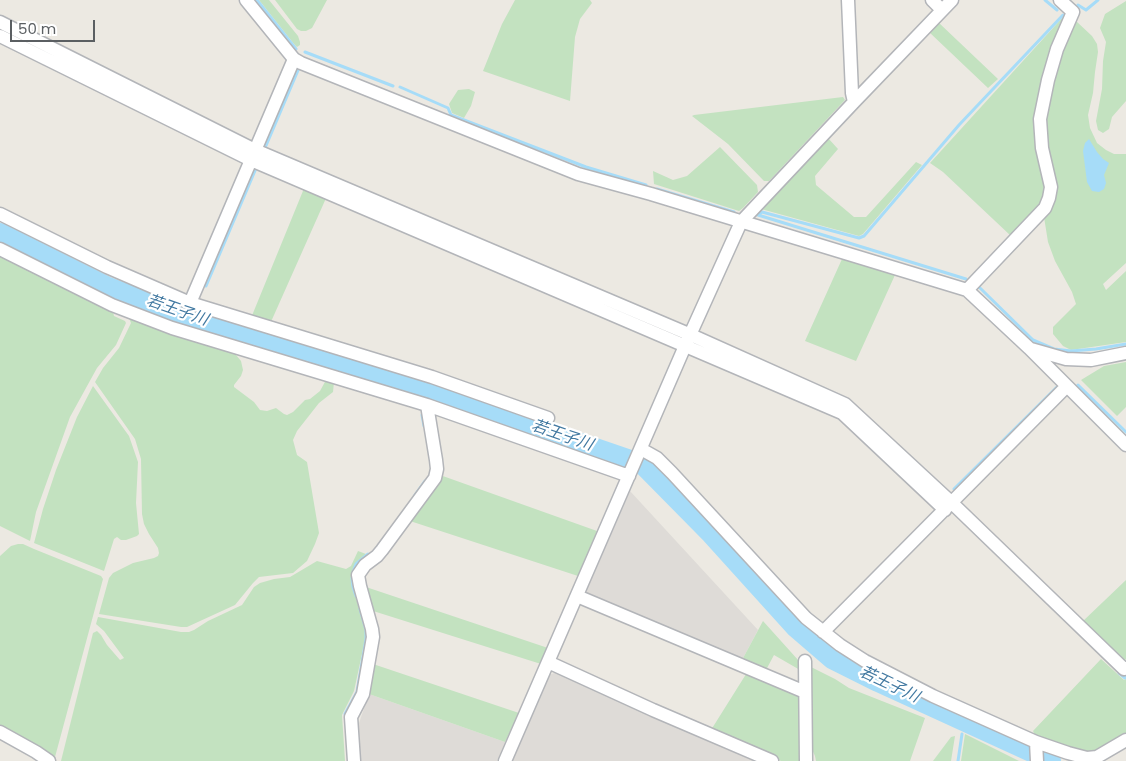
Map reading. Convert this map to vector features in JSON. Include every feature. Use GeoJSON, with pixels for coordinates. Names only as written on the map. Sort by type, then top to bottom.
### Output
{"type":"FeatureCollection","features":[{"type":"Feature","properties":{"kind":"street"},"geometry":{"type":"LineString","coordinates":[[246,0],[294,59],[301,63],[578,174],[651,194],[967,290],[1029,348],[1126,445]]}},
{"type":"Feature","properties":{"kind":"street"},"geometry":{"type":"LineString","coordinates":[[848,0],[854,102]]}},
{"type":"Feature","properties":{"kind":"street"},"geometry":{"type":"LineString","coordinates":[[932,0],[942,10]]}},
{"type":"Feature","properties":{"kind":"street"},"geometry":{"type":"LineString","coordinates":[[505,761],[741,222],[952,0]]}},
{"type":"Feature","properties":{"kind":"street"},"geometry":{"type":"LineString","coordinates":[[967,290],[1045,208],[1050,198],[1051,187],[1042,148],[1040,119],[1055,57],[1073,12],[1060,0]]}},
{"type":"Feature","properties":{"kind":"street"},"geometry":{"type":"LineString","coordinates":[[0,22],[253,155]]}},
{"type":"Feature","properties":{"kind":"street"},"geometry":{"type":"LineString","coordinates":[[0,36],[253,155],[688,340],[842,413],[948,506],[1124,669],[1126,668]]}},
{"type":"Feature","properties":{"kind":"street"},"geometry":{"type":"LineString","coordinates":[[190,303],[294,59]]}},
{"type":"Feature","properties":{"kind":"street"},"geometry":{"type":"LineString","coordinates":[[0,214],[107,267],[190,303],[432,377],[548,418]]}},
{"type":"Feature","properties":{"kind":"street"},"geometry":{"type":"LineString","coordinates":[[0,249],[112,305],[172,328],[426,405],[630,474]]}},
{"type":"Feature","properties":{"kind":"street"},"geometry":{"type":"LineString","coordinates":[[1029,348],[1066,359],[1092,360],[1126,353]]}},
{"type":"Feature","properties":{"kind":"street"},"geometry":{"type":"LineString","coordinates":[[823,632],[1067,386]]}},
{"type":"Feature","properties":{"kind":"street"},"geometry":{"type":"LineString","coordinates":[[354,761],[351,717],[363,694],[373,636],[358,575],[365,565],[382,550],[436,478],[436,460],[426,405]]}},
{"type":"Feature","properties":{"kind":"street"},"geometry":{"type":"LineString","coordinates":[[640,451],[657,458],[672,473],[806,618],[840,645],[865,661],[933,696],[1036,742],[1068,753],[1087,758],[1097,757],[1126,740]]}},
{"type":"Feature","properties":{"kind":"street"},"geometry":{"type":"LineString","coordinates":[[577,596],[805,692]]}},
{"type":"Feature","properties":{"kind":"street"},"geometry":{"type":"LineString","coordinates":[[805,661],[806,761]]}},
{"type":"Feature","properties":{"kind":"street"},"geometry":{"type":"LineString","coordinates":[[548,662],[772,761]]}},
{"type":"Feature","properties":{"kind":"street"},"geometry":{"type":"LineString","coordinates":[[0,732],[49,761]]}},
{"type":"Feature","properties":{"kind":"street"},"geometry":{"type":"LineString","coordinates":[[1036,742],[1037,761]]}},
{"type":"Feature","properties":{"kind":"shaded area"},"geometry":{"type":"Polygon","coordinates":[[[630,491],[758,630],[742,660],[585,594],[630,491]]]}},
{"type":"Feature","properties":{"kind":"shaded area"},"geometry":{"type":"Polygon","coordinates":[[[557,672],[757,761],[512,761],[549,675],[557,672]]]}},
{"type":"Feature","properties":{"kind":"shaded area"},"geometry":{"type":"Polygon","coordinates":[[[369,694],[505,742],[497,761],[358,761],[358,726],[369,694]]]}},
{"type":"Feature","properties":{"kind":"green space"},"geometry":{"type":"Polygon","coordinates":[[[259,0],[269,0],[298,36],[300,45],[297,47],[294,44],[259,0]]]}},
{"type":"Feature","properties":{"kind":"green space"},"geometry":{"type":"Polygon","coordinates":[[[275,0],[327,0],[312,28],[301,31],[297,29],[275,0]]]}},
{"type":"Feature","properties":{"kind":"green space"},"geometry":{"type":"Polygon","coordinates":[[[515,0],[590,0],[592,3],[580,19],[575,37],[570,101],[483,71],[502,24],[515,0]]]}},
{"type":"Feature","properties":{"kind":"green space"},"geometry":{"type":"Polygon","coordinates":[[[1126,1],[1126,101],[1112,117],[1109,129],[1103,133],[1098,130],[1096,121],[1102,89],[1106,42],[1100,28],[1105,14],[1126,1]]]}},
{"type":"Feature","properties":{"kind":"green space"},"geometry":{"type":"Polygon","coordinates":[[[1063,17],[1065,20],[1041,89],[1046,187],[1043,204],[1011,236],[943,172],[930,163],[1063,17]]]}},
{"type":"Feature","properties":{"kind":"green space"},"geometry":{"type":"Polygon","coordinates":[[[1076,21],[1092,36],[1097,44],[1098,52],[1093,93],[1088,115],[1090,128],[1097,143],[1106,150],[1114,154],[1126,154],[1126,263],[1103,284],[1106,290],[1126,271],[1126,342],[1071,350],[1063,346],[1053,334],[1053,327],[1076,304],[1048,242],[1044,217],[1053,205],[1043,120],[1054,70],[1076,21]]]}},
{"type":"Feature","properties":{"kind":"green space"},"geometry":{"type":"Polygon","coordinates":[[[938,22],[998,79],[988,88],[929,32],[938,22]]]}},
{"type":"Feature","properties":{"kind":"green space"},"geometry":{"type":"Polygon","coordinates":[[[469,89],[475,92],[471,106],[464,118],[452,113],[449,104],[458,90],[469,89]]]}},
{"type":"Feature","properties":{"kind":"green space"},"geometry":{"type":"Polygon","coordinates":[[[843,97],[845,100],[769,181],[764,181],[728,144],[692,116],[694,115],[843,97]]]}},
{"type":"Feature","properties":{"kind":"green space"},"geometry":{"type":"Polygon","coordinates":[[[828,138],[838,149],[815,176],[816,185],[854,217],[866,217],[916,162],[922,165],[863,234],[859,236],[761,209],[828,138]]]}},
{"type":"Feature","properties":{"kind":"green space"},"geometry":{"type":"Polygon","coordinates":[[[720,147],[757,185],[758,192],[739,211],[654,184],[653,171],[673,180],[687,176],[720,147]]]}},
{"type":"Feature","properties":{"kind":"green space"},"geometry":{"type":"Polygon","coordinates":[[[305,186],[327,196],[270,324],[251,318],[305,186]]]}},
{"type":"Feature","properties":{"kind":"green space"},"geometry":{"type":"Polygon","coordinates":[[[0,257],[4,257],[112,308],[114,316],[126,323],[116,345],[97,368],[70,417],[36,512],[30,541],[0,526],[0,257]]]}},
{"type":"Feature","properties":{"kind":"green space"},"geometry":{"type":"Polygon","coordinates":[[[842,259],[895,275],[856,361],[805,341],[842,259]]]}},
{"type":"Feature","properties":{"kind":"green space"},"geometry":{"type":"Polygon","coordinates":[[[129,318],[232,350],[241,361],[243,370],[234,387],[254,402],[260,410],[267,411],[276,408],[287,415],[293,412],[305,400],[310,399],[320,391],[326,380],[334,382],[333,392],[319,403],[297,431],[293,440],[297,455],[307,462],[319,533],[307,561],[293,573],[259,577],[235,605],[187,627],[99,614],[109,578],[113,573],[133,563],[154,558],[159,553],[144,524],[142,514],[141,459],[135,439],[95,382],[103,368],[119,348],[131,323],[129,318]]]}},
{"type":"Feature","properties":{"kind":"green space"},"geometry":{"type":"Polygon","coordinates":[[[1126,362],[1126,407],[1117,416],[1081,380],[1104,366],[1126,362]]]}},
{"type":"Feature","properties":{"kind":"green space"},"geometry":{"type":"Polygon","coordinates":[[[93,386],[129,436],[138,462],[136,503],[139,534],[126,540],[121,540],[117,537],[114,539],[104,571],[34,543],[56,470],[77,417],[93,386]]]}},
{"type":"Feature","properties":{"kind":"green space"},"geometry":{"type":"Polygon","coordinates":[[[440,475],[597,531],[578,576],[410,521],[440,475]]]}},
{"type":"Feature","properties":{"kind":"green space"},"geometry":{"type":"Polygon","coordinates":[[[23,544],[101,576],[103,579],[55,757],[51,758],[0,729],[0,556],[11,546],[23,544]]]}},
{"type":"Feature","properties":{"kind":"green space"},"geometry":{"type":"Polygon","coordinates":[[[358,551],[366,554],[355,564],[351,575],[365,631],[365,640],[354,691],[342,715],[345,761],[61,761],[93,633],[97,631],[101,635],[120,660],[124,658],[104,631],[96,624],[98,617],[189,632],[242,605],[254,587],[260,583],[290,577],[317,561],[346,569],[351,566],[358,551]]]}},
{"type":"Feature","properties":{"kind":"green space"},"geometry":{"type":"Polygon","coordinates":[[[1126,580],[1126,659],[1123,662],[1082,622],[1126,580]]]}},
{"type":"Feature","properties":{"kind":"green space"},"geometry":{"type":"Polygon","coordinates":[[[363,586],[548,648],[541,664],[370,610],[363,586]]]}},
{"type":"Feature","properties":{"kind":"green space"},"geometry":{"type":"Polygon","coordinates":[[[763,621],[799,661],[800,670],[774,655],[766,670],[742,660],[763,621]]]}},
{"type":"Feature","properties":{"kind":"green space"},"geometry":{"type":"Polygon","coordinates":[[[1101,659],[1124,680],[1126,679],[1126,736],[1087,755],[1036,737],[1033,731],[1101,659]]]}},
{"type":"Feature","properties":{"kind":"green space"},"geometry":{"type":"Polygon","coordinates":[[[373,664],[519,713],[505,742],[369,694],[373,664]]]}},
{"type":"Feature","properties":{"kind":"green space"},"geometry":{"type":"Polygon","coordinates":[[[811,667],[849,688],[925,718],[910,761],[816,761],[810,745],[811,667]]]}},
{"type":"Feature","properties":{"kind":"green space"},"geometry":{"type":"Polygon","coordinates":[[[748,671],[801,694],[803,761],[781,761],[711,730],[748,671]]]}},
{"type":"Feature","properties":{"kind":"green space"},"geometry":{"type":"Polygon","coordinates":[[[965,734],[1019,761],[961,761],[965,734]]]}},
{"type":"Feature","properties":{"kind":"green space"},"geometry":{"type":"Polygon","coordinates":[[[955,736],[951,761],[933,761],[951,737],[955,736]]]}},
{"type":"Feature","properties":{"kind":"water"},"geometry":{"type":"Polygon","coordinates":[[[1089,139],[1097,152],[1109,163],[1104,175],[1106,183],[1104,189],[1099,192],[1092,191],[1087,182],[1083,151],[1085,143],[1089,139]]]}},
{"type":"Feature","properties":{"kind":"waterway"},"geometry":{"type":"LineString","coordinates":[[257,0],[296,49]]}},
{"type":"Feature","properties":{"kind":"waterway"},"geometry":{"type":"LineString","coordinates":[[1045,0],[1057,10]]}},
{"type":"Feature","properties":{"kind":"waterway"},"geometry":{"type":"LineString","coordinates":[[1078,5],[1086,10],[1098,0]]}},
{"type":"Feature","properties":{"kind":"waterway"},"geometry":{"type":"LineString","coordinates":[[758,215],[762,212],[859,238],[864,236],[959,125],[1063,15]]}},
{"type":"Feature","properties":{"kind":"waterway"},"geometry":{"type":"LineString","coordinates":[[305,52],[393,86]]}},
{"type":"Feature","properties":{"kind":"waterway"},"geometry":{"type":"LineString","coordinates":[[265,148],[299,68]]}},
{"type":"Feature","properties":{"kind":"waterway"},"geometry":{"type":"LineString","coordinates":[[400,87],[448,108],[451,115],[586,167],[646,185]]}},
{"type":"Feature","properties":{"kind":"waterway"},"geometry":{"type":"LineString","coordinates":[[206,286],[257,166]]}},
{"type":"Feature","properties":{"kind":"waterway"},"geometry":{"type":"LineString","coordinates":[[657,189],[734,212]]}},
{"type":"Feature","properties":{"kind":"waterway"},"geometry":{"type":"LineString","coordinates":[[758,215],[966,279]]}},
{"type":"Feature","properties":{"kind":"waterway","name":"若王子川"},"geometry":{"type":"LineString","coordinates":[[0,233],[106,286],[179,314],[429,391],[642,464],[711,534],[796,628],[832,659],[1051,761]]}},
{"type":"Feature","properties":{"kind":"waterway"},"geometry":{"type":"LineString","coordinates":[[9,247],[18,242]]}},
{"type":"Feature","properties":{"kind":"waterway"},"geometry":{"type":"LineString","coordinates":[[979,287],[1033,340],[1054,349],[1071,351],[1126,344]]}},
{"type":"Feature","properties":{"kind":"waterway","name":"若王子川"},"geometry":{"type":"LineString","coordinates":[[193,318],[195,312]]}},
{"type":"Feature","properties":{"kind":"waterway"},"geometry":{"type":"LineString","coordinates":[[1078,385],[1126,432]]}},
{"type":"Feature","properties":{"kind":"waterway"},"geometry":{"type":"LineString","coordinates":[[954,489],[1057,387]]}},
{"type":"Feature","properties":{"kind":"waterway","name":"若王子川"},"geometry":{"type":"LineString","coordinates":[[427,397],[429,391]]}},
{"type":"Feature","properties":{"kind":"waterway"},"geometry":{"type":"LineString","coordinates":[[422,415],[424,426]]}},
{"type":"Feature","properties":{"kind":"waterway"},"geometry":{"type":"LineString","coordinates":[[415,495],[425,481]]}},
{"type":"Feature","properties":{"kind":"waterway"},"geometry":{"type":"LineString","coordinates":[[353,572],[356,564],[368,554]]}},
{"type":"Feature","properties":{"kind":"waterway"},"geometry":{"type":"LineString","coordinates":[[352,578],[356,596]]}},
{"type":"Feature","properties":{"kind":"waterway"},"geometry":{"type":"LineString","coordinates":[[346,718],[345,714],[357,692],[366,639],[366,630],[360,609]]}},
{"type":"Feature","properties":{"kind":"waterway"},"geometry":{"type":"LineString","coordinates":[[1119,673],[1126,677]]}},
{"type":"Feature","properties":{"kind":"waterway"},"geometry":{"type":"LineString","coordinates":[[958,761],[962,734]]}}]}
